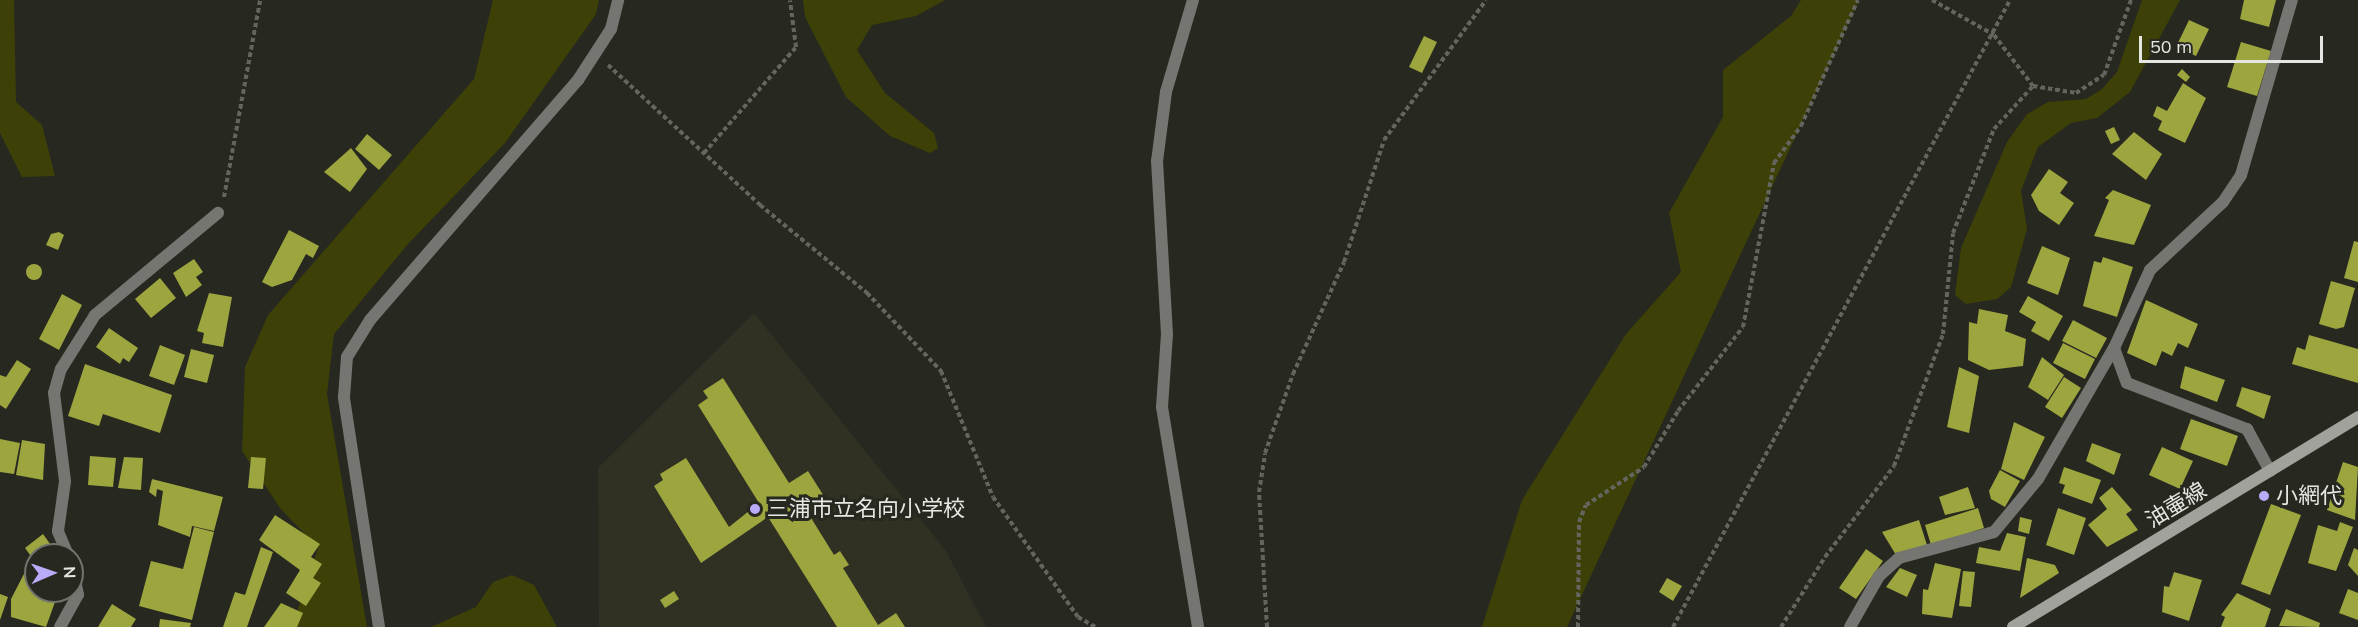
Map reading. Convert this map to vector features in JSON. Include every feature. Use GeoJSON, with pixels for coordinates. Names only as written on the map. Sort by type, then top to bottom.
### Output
{"type":"FeatureCollection","features":[{"type":"Feature","properties":{"kind":"main road","name":"油壷線"},"geometry":{"type":"LineString","coordinates":[[2017,626],[2358,417]]}},
{"type":"Feature","properties":{"kind":"street"},"geometry":{"type":"LineString","coordinates":[[379,627],[344,397],[347,357],[370,320],[596,54],[611,29],[618,0]]}},
{"type":"Feature","properties":{"kind":"street"},"geometry":{"type":"LineString","coordinates":[[1192,0],[1166,92],[1157,161],[1167,334],[1162,406],[1198,627]]}},
{"type":"Feature","properties":{"kind":"street"},"geometry":{"type":"LineString","coordinates":[[1850,627],[1880,576],[1899,558],[1994,532],[2038,479],[2114,348],[2150,270],[2223,202],[2241,175],[2292,0]]}},
{"type":"Feature","properties":{"kind":"street"},"geometry":{"type":"LineString","coordinates":[[63,543],[58,531],[65,481],[54,393],[62,369],[95,315],[218,213]]}},
{"type":"Feature","properties":{"kind":"street"},"geometry":{"type":"LineString","coordinates":[[2114,348],[2127,383],[2247,429],[2271,471]]}},
{"type":"Feature","properties":{"kind":"street"},"geometry":{"type":"LineString","coordinates":[[60,627],[74,603]]}},
{"type":"Feature","properties":{"kind":"path"},"geometry":{"type":"LineString","coordinates":[[218,213],[232,177],[261,0]]}},
{"type":"Feature","properties":{"kind":"path"},"geometry":{"type":"LineString","coordinates":[[704,153],[796,47],[790,0]]}},
{"type":"Feature","properties":{"kind":"path"},"geometry":{"type":"LineString","coordinates":[[1267,627],[1258,492],[1269,441],[1344,262],[1384,140],[1486,0]]}},
{"type":"Feature","properties":{"kind":"path"},"geometry":{"type":"LineString","coordinates":[[1578,627],[1579,522],[1586,505],[1644,467],[1678,411],[1743,327],[1774,163],[1801,126],[1858,0]]}},
{"type":"Feature","properties":{"kind":"path"},"geometry":{"type":"LineString","coordinates":[[1932,0],[1994,35],[2033,86],[2076,93],[2091,87],[2104,75],[2131,0]]}},
{"type":"Feature","properties":{"kind":"path"},"geometry":{"type":"LineString","coordinates":[[1673,627],[1994,35],[2010,0]]}},
{"type":"Feature","properties":{"kind":"path"},"geometry":{"type":"LineString","coordinates":[[596,54],[704,153],[867,293],[941,371],[993,496],[1078,617],[1095,627]]}},
{"type":"Feature","properties":{"kind":"path"},"geometry":{"type":"LineString","coordinates":[[1781,627],[1825,557],[1894,466],[1943,334],[1953,233],[1994,129],[2033,86]]}},
{"type":"Feature","properties":{"kind":"shaded area"},"geometry":{"type":"Polygon","coordinates":[[[0,0],[14,0],[16,102],[42,125],[55,176],[22,177],[0,133],[0,0]]]}},
{"type":"Feature","properties":{"kind":"shaded area"},"geometry":{"type":"Polygon","coordinates":[[[493,0],[599,0],[596,14],[505,143],[408,244],[334,334],[327,394],[367,627],[292,627],[318,548],[280,508],[242,451],[245,367],[268,315],[474,79],[493,0]]]}},
{"type":"Feature","properties":{"kind":"shaded area"},"geometry":{"type":"Polygon","coordinates":[[[803,0],[945,0],[916,16],[872,25],[857,50],[885,93],[934,133],[938,148],[930,153],[890,136],[846,97],[805,17],[803,0]]]}},
{"type":"Feature","properties":{"kind":"shaded area"},"geometry":{"type":"Polygon","coordinates":[[[1801,0],[1859,0],[1567,627],[1482,627],[1522,500],[1626,334],[1681,272],[1669,213],[1723,117],[1723,70],[1791,16],[1801,0]]]}},
{"type":"Feature","properties":{"kind":"shaded area"},"geometry":{"type":"Polygon","coordinates":[[[2142,0],[2180,0],[2130,92],[2097,118],[2071,123],[2038,147],[2021,191],[2027,229],[2011,287],[1997,299],[1966,304],[1955,295],[1961,248],[2007,142],[2027,114],[2048,102],[2086,99],[2102,89],[2117,72],[2142,0]]]}},
{"type":"Feature","properties":{"kind":"shaded area","name":"三浦市立名向小学校"},"geometry":{"type":"Polygon","coordinates":[[[754,313],[946,551],[986,627],[599,627],[598,468],[754,313]]]}},
{"type":"Feature","properties":{"kind":"shaded area"},"geometry":{"type":"Polygon","coordinates":[[[512,575],[534,585],[557,627],[431,627],[476,607],[493,582],[512,575]]]}},
{"type":"Feature","properties":{"kind":"building"},"geometry":{"type":"Polygon","coordinates":[[[2244,0],[2276,0],[2269,27],[2240,19],[2244,0]]]}},
{"type":"Feature","properties":{"kind":"building"},"geometry":{"type":"Polygon","coordinates":[[[2189,20],[2209,29],[2196,56],[2176,47],[2189,20]]]}},
{"type":"Feature","properties":{"kind":"building"},"geometry":{"type":"Polygon","coordinates":[[[1424,36],[1437,42],[1422,73],[1409,67],[1424,36]]]}},
{"type":"Feature","properties":{"kind":"building"},"geometry":{"type":"Polygon","coordinates":[[[2241,42],[2271,51],[2257,96],[2227,87],[2241,42]]]}},
{"type":"Feature","properties":{"kind":"building"},"geometry":{"type":"Polygon","coordinates":[[[2182,69],[2190,77],[2186,82],[2177,75],[2182,69]]]}},
{"type":"Feature","properties":{"kind":"building"},"geometry":{"type":"Polygon","coordinates":[[[2183,83],[2206,98],[2185,143],[2158,130],[2162,121],[2153,116],[2157,106],[2167,111],[2183,83]]]}},
{"type":"Feature","properties":{"kind":"building"},"geometry":{"type":"Polygon","coordinates":[[[2114,127],[2120,140],[2111,144],[2105,131],[2114,127]]]}},
{"type":"Feature","properties":{"kind":"building"},"geometry":{"type":"Polygon","coordinates":[[[2134,132],[2162,154],[2146,180],[2112,154],[2134,132]]]}},
{"type":"Feature","properties":{"kind":"building"},"geometry":{"type":"Polygon","coordinates":[[[367,134],[392,155],[379,170],[355,149],[367,134]]]}},
{"type":"Feature","properties":{"kind":"building"},"geometry":{"type":"Polygon","coordinates":[[[351,148],[367,169],[350,192],[324,172],[351,148]]]}},
{"type":"Feature","properties":{"kind":"building"},"geometry":{"type":"Polygon","coordinates":[[[2049,169],[2068,182],[2060,193],[2074,203],[2059,225],[2039,211],[2031,195],[2049,169]]]}},
{"type":"Feature","properties":{"kind":"building"},"geometry":{"type":"Polygon","coordinates":[[[2113,190],[2151,205],[2134,245],[2094,236],[2109,200],[2105,198],[2113,190]]]}},
{"type":"Feature","properties":{"kind":"building"},"geometry":{"type":"Polygon","coordinates":[[[289,230],[319,246],[313,258],[306,254],[292,280],[272,287],[262,282],[289,230]]]}},
{"type":"Feature","properties":{"kind":"building"},"geometry":{"type":"Polygon","coordinates":[[[59,232],[64,235],[58,250],[46,245],[51,234],[59,232]]]}},
{"type":"Feature","properties":{"kind":"building"},"geometry":{"type":"Polygon","coordinates":[[[2354,241],[2358,242],[2358,282],[2344,278],[2354,241]]]}},
{"type":"Feature","properties":{"kind":"building"},"geometry":{"type":"Polygon","coordinates":[[[2042,246],[2070,258],[2058,295],[2027,283],[2042,246]]]}},
{"type":"Feature","properties":{"kind":"building"},"geometry":{"type":"Polygon","coordinates":[[[2103,257],[2133,267],[2117,317],[2083,306],[2094,261],[2101,263],[2103,257]]]}},
{"type":"Feature","properties":{"kind":"building"},"geometry":{"type":"Polygon","coordinates":[[[194,259],[203,272],[196,277],[202,285],[186,297],[173,273],[194,259]]]}},
{"type":"Feature","properties":{"kind":"building"},"geometry":{"type":"Polygon","coordinates":[[[31,264],[37,264],[42,272],[40,278],[31,280],[26,275],[26,269],[31,264]]]}},
{"type":"Feature","properties":{"kind":"building"},"geometry":{"type":"Polygon","coordinates":[[[160,278],[176,298],[151,318],[135,299],[160,278]]]}},
{"type":"Feature","properties":{"kind":"building"},"geometry":{"type":"Polygon","coordinates":[[[2331,281],[2355,288],[2344,327],[2336,329],[2319,324],[2331,281]]]}},
{"type":"Feature","properties":{"kind":"building"},"geometry":{"type":"Polygon","coordinates":[[[209,293],[232,297],[223,347],[202,343],[204,333],[197,331],[209,293]]]}},
{"type":"Feature","properties":{"kind":"building"},"geometry":{"type":"Polygon","coordinates":[[[62,294],[82,305],[59,350],[39,339],[62,294]]]}},
{"type":"Feature","properties":{"kind":"building"},"geometry":{"type":"Polygon","coordinates":[[[2028,296],[2063,316],[2049,341],[2031,331],[2036,322],[2019,312],[2028,296]]]}},
{"type":"Feature","properties":{"kind":"building"},"geometry":{"type":"Polygon","coordinates":[[[2146,300],[2198,324],[2188,348],[2178,343],[2172,356],[2162,351],[2156,366],[2127,353],[2146,300]]]}},
{"type":"Feature","properties":{"kind":"building"},"geometry":{"type":"Polygon","coordinates":[[[1979,309],[2008,315],[2005,331],[2026,339],[2023,366],[1989,370],[1968,360],[1969,322],[1977,324],[1979,309]]]}},
{"type":"Feature","properties":{"kind":"building"},"geometry":{"type":"Polygon","coordinates":[[[2073,320],[2107,338],[2096,358],[2062,341],[2073,320]]]}},
{"type":"Feature","properties":{"kind":"building"},"geometry":{"type":"Polygon","coordinates":[[[109,328],[138,348],[129,362],[123,358],[120,364],[96,347],[109,328]]]}},
{"type":"Feature","properties":{"kind":"building"},"geometry":{"type":"Polygon","coordinates":[[[2309,335],[2358,349],[2358,383],[2292,364],[2297,347],[2305,350],[2309,335]]]}},
{"type":"Feature","properties":{"kind":"building"},"geometry":{"type":"Polygon","coordinates":[[[2063,343],[2095,359],[2085,379],[2053,363],[2063,343]]]}},
{"type":"Feature","properties":{"kind":"building"},"geometry":{"type":"Polygon","coordinates":[[[160,345],[185,355],[174,385],[149,376],[160,345]]]}},
{"type":"Feature","properties":{"kind":"building"},"geometry":{"type":"Polygon","coordinates":[[[191,349],[214,355],[207,383],[184,377],[191,349]]]}},
{"type":"Feature","properties":{"kind":"building"},"geometry":{"type":"Polygon","coordinates":[[[2042,357],[2064,375],[2048,400],[2028,387],[2042,357]]]}},
{"type":"Feature","properties":{"kind":"building"},"geometry":{"type":"Polygon","coordinates":[[[17,360],[31,369],[6,409],[0,405],[0,375],[6,377],[17,360]]]}},
{"type":"Feature","properties":{"kind":"building"},"geometry":{"type":"Polygon","coordinates":[[[85,364],[172,395],[160,433],[103,414],[99,426],[68,416],[85,364]]]}},
{"type":"Feature","properties":{"kind":"building"},"geometry":{"type":"Polygon","coordinates":[[[2185,366],[2225,380],[2217,402],[2180,388],[2185,366]]]}},
{"type":"Feature","properties":{"kind":"building"},"geometry":{"type":"Polygon","coordinates":[[[1959,367],[1979,376],[1969,433],[1947,427],[1959,367]]]}},
{"type":"Feature","properties":{"kind":"building"},"geometry":{"type":"Polygon","coordinates":[[[2064,377],[2081,388],[2062,418],[2045,407],[2064,377]]]}},
{"type":"Feature","properties":{"kind":"building"},"geometry":{"type":"Polygon","coordinates":[[[723,378],[789,483],[808,471],[827,501],[808,513],[834,555],[840,551],[849,565],[843,568],[878,625],[896,613],[905,627],[837,627],[768,517],[701,563],[654,486],[663,480],[660,474],[686,458],[729,527],[759,503],[698,405],[708,398],[703,391],[723,378]]]}},
{"type":"Feature","properties":{"kind":"building"},"geometry":{"type":"Polygon","coordinates":[[[2242,387],[2271,396],[2264,419],[2236,406],[2242,387]]]}},
{"type":"Feature","properties":{"kind":"building"},"geometry":{"type":"Polygon","coordinates":[[[2191,419],[2238,436],[2227,466],[2180,449],[2191,419]]]}},
{"type":"Feature","properties":{"kind":"building"},"geometry":{"type":"Polygon","coordinates":[[[2014,422],[2045,437],[2024,480],[2001,469],[2014,422]]]}},
{"type":"Feature","properties":{"kind":"building"},"geometry":{"type":"Polygon","coordinates":[[[0,439],[20,443],[14,474],[0,472],[0,439]]]}},
{"type":"Feature","properties":{"kind":"building"},"geometry":{"type":"Polygon","coordinates":[[[22,440],[45,444],[43,480],[16,475],[22,440]]]}},
{"type":"Feature","properties":{"kind":"building"},"geometry":{"type":"Polygon","coordinates":[[[2092,443],[2121,454],[2114,475],[2086,461],[2092,443]]]}},
{"type":"Feature","properties":{"kind":"building"},"geometry":{"type":"Polygon","coordinates":[[[2162,447],[2193,461],[2180,489],[2149,475],[2162,447]]]}},
{"type":"Feature","properties":{"kind":"building"},"geometry":{"type":"Polygon","coordinates":[[[90,456],[116,458],[113,487],[88,485],[90,456]]]}},
{"type":"Feature","properties":{"kind":"building"},"geometry":{"type":"Polygon","coordinates":[[[124,457],[143,458],[141,490],[118,488],[124,457]]]}},
{"type":"Feature","properties":{"kind":"building"},"geometry":{"type":"Polygon","coordinates":[[[251,457],[266,458],[263,489],[248,488],[251,457]]]}},
{"type":"Feature","properties":{"kind":"building"},"geometry":{"type":"Polygon","coordinates":[[[2343,462],[2358,467],[2355,520],[2327,510],[2343,462]]]}},
{"type":"Feature","properties":{"kind":"building"},"geometry":{"type":"Polygon","coordinates":[[[2064,467],[2101,480],[2092,504],[2062,493],[2065,485],[2059,483],[2064,467]]]}},
{"type":"Feature","properties":{"kind":"building"},"geometry":{"type":"Polygon","coordinates":[[[2000,470],[2020,481],[2005,507],[1991,499],[1989,491],[2000,470]]]}},
{"type":"Feature","properties":{"kind":"building"},"geometry":{"type":"Polygon","coordinates":[[[152,479],[223,497],[214,531],[192,526],[190,537],[158,525],[163,491],[157,489],[156,497],[149,492],[152,479]]]}},
{"type":"Feature","properties":{"kind":"building"},"geometry":{"type":"Polygon","coordinates":[[[1968,487],[1975,508],[1945,515],[1939,497],[1968,487]]]}},
{"type":"Feature","properties":{"kind":"building"},"geometry":{"type":"Polygon","coordinates":[[[2112,487],[2132,510],[2126,514],[2138,530],[2107,547],[2088,525],[2107,509],[2099,498],[2112,487]]]}},
{"type":"Feature","properties":{"kind":"building"},"geometry":{"type":"Polygon","coordinates":[[[2271,504],[2301,515],[2270,595],[2241,584],[2271,504]]]}},
{"type":"Feature","properties":{"kind":"building"},"geometry":{"type":"Polygon","coordinates":[[[1978,508],[1984,528],[1931,545],[1925,525],[1978,508]]]}},
{"type":"Feature","properties":{"kind":"building"},"geometry":{"type":"Polygon","coordinates":[[[2058,508],[2086,518],[2074,555],[2046,545],[2058,508]]]}},
{"type":"Feature","properties":{"kind":"building"},"geometry":{"type":"Polygon","coordinates":[[[275,515],[320,544],[311,557],[322,564],[313,578],[321,583],[306,606],[286,593],[300,570],[259,540],[275,515]]]}},
{"type":"Feature","properties":{"kind":"building"},"geometry":{"type":"Polygon","coordinates":[[[2020,517],[2032,520],[2029,534],[2018,531],[2020,517]]]}},
{"type":"Feature","properties":{"kind":"building"},"geometry":{"type":"Polygon","coordinates":[[[1919,520],[1927,545],[1896,555],[1882,532],[1919,520]]]}},
{"type":"Feature","properties":{"kind":"building"},"geometry":{"type":"Polygon","coordinates":[[[2340,522],[2353,527],[2336,571],[2308,563],[2318,525],[2337,531],[2340,522]]]}},
{"type":"Feature","properties":{"kind":"building"},"geometry":{"type":"Polygon","coordinates":[[[194,527],[214,532],[192,620],[139,606],[151,561],[183,569],[194,527]]]}},
{"type":"Feature","properties":{"kind":"building"},"geometry":{"type":"Polygon","coordinates":[[[2007,533],[2026,537],[2020,571],[1976,563],[1979,547],[2000,551],[2007,533]]]}},
{"type":"Feature","properties":{"kind":"building"},"geometry":{"type":"Polygon","coordinates":[[[43,534],[49,543],[31,543],[43,534]]]}},
{"type":"Feature","properties":{"kind":"building"},"geometry":{"type":"Polygon","coordinates":[[[261,547],[273,552],[247,627],[223,627],[235,592],[245,595],[261,547]]]}},
{"type":"Feature","properties":{"kind":"building"},"geometry":{"type":"Polygon","coordinates":[[[2354,548],[2358,550],[2358,576],[2348,565],[2354,548]]]}},
{"type":"Feature","properties":{"kind":"building"},"geometry":{"type":"Polygon","coordinates":[[[1866,549],[1883,561],[1856,599],[1839,588],[1866,549]]]}},
{"type":"Feature","properties":{"kind":"building"},"geometry":{"type":"Polygon","coordinates":[[[2027,558],[2055,565],[2059,573],[2020,598],[2027,558]]]}},
{"type":"Feature","properties":{"kind":"building"},"geometry":{"type":"Polygon","coordinates":[[[1935,563],[1961,569],[1952,618],[1922,614],[1923,589],[1928,590],[1935,563]]]}},
{"type":"Feature","properties":{"kind":"building"},"geometry":{"type":"Polygon","coordinates":[[[1900,568],[1917,575],[1907,597],[1886,587],[1900,568]]]}},
{"type":"Feature","properties":{"kind":"building"},"geometry":{"type":"Polygon","coordinates":[[[1963,571],[1975,572],[1971,607],[1959,606],[1963,571]]]}},
{"type":"Feature","properties":{"kind":"building"},"geometry":{"type":"Polygon","coordinates":[[[2174,572],[2202,580],[2189,621],[2162,612],[2164,586],[2169,587],[2174,572]]]}},
{"type":"Feature","properties":{"kind":"building"},"geometry":{"type":"Polygon","coordinates":[[[24,574],[24,603],[55,603],[46,627],[11,617],[11,599],[24,574]]]}},
{"type":"Feature","properties":{"kind":"building"},"geometry":{"type":"Polygon","coordinates":[[[1667,578],[1682,586],[1673,601],[1659,592],[1667,578]]]}},
{"type":"Feature","properties":{"kind":"building"},"geometry":{"type":"Polygon","coordinates":[[[2348,589],[2358,593],[2358,620],[2339,613],[2348,589]]]}},
{"type":"Feature","properties":{"kind":"building"},"geometry":{"type":"Polygon","coordinates":[[[674,591],[679,599],[665,608],[660,600],[674,591]]]}},
{"type":"Feature","properties":{"kind":"building"},"geometry":{"type":"Polygon","coordinates":[[[2237,593],[2271,609],[2265,627],[2221,627],[2225,617],[2221,615],[2237,593]]]}},
{"type":"Feature","properties":{"kind":"building"},"geometry":{"type":"Polygon","coordinates":[[[0,594],[8,597],[0,620],[0,594]]]}},
{"type":"Feature","properties":{"kind":"building"},"geometry":{"type":"Polygon","coordinates":[[[281,603],[303,613],[297,627],[264,627],[281,603]]]}},
{"type":"Feature","properties":{"kind":"building"},"geometry":{"type":"Polygon","coordinates":[[[112,604],[136,619],[131,627],[98,627],[112,604]]]}},
{"type":"Feature","properties":{"kind":"building"},"geometry":{"type":"Polygon","coordinates":[[[2286,609],[2320,623],[2319,627],[2279,626],[2286,609]]]}},
{"type":"Feature","properties":{"kind":"building"},"geometry":{"type":"Polygon","coordinates":[[[160,619],[191,623],[190,627],[159,627],[160,619]]]}},
{"type":"Feature","properties":{"kind":"place","name":"小網代"},"geometry":{"type":"Point","coordinates":[2264,496]}},
{"type":"Feature","properties":{"kind":"place","name":"三浦市立名向小学校"},"geometry":{"type":"Point","coordinates":[755,509]}}]}
